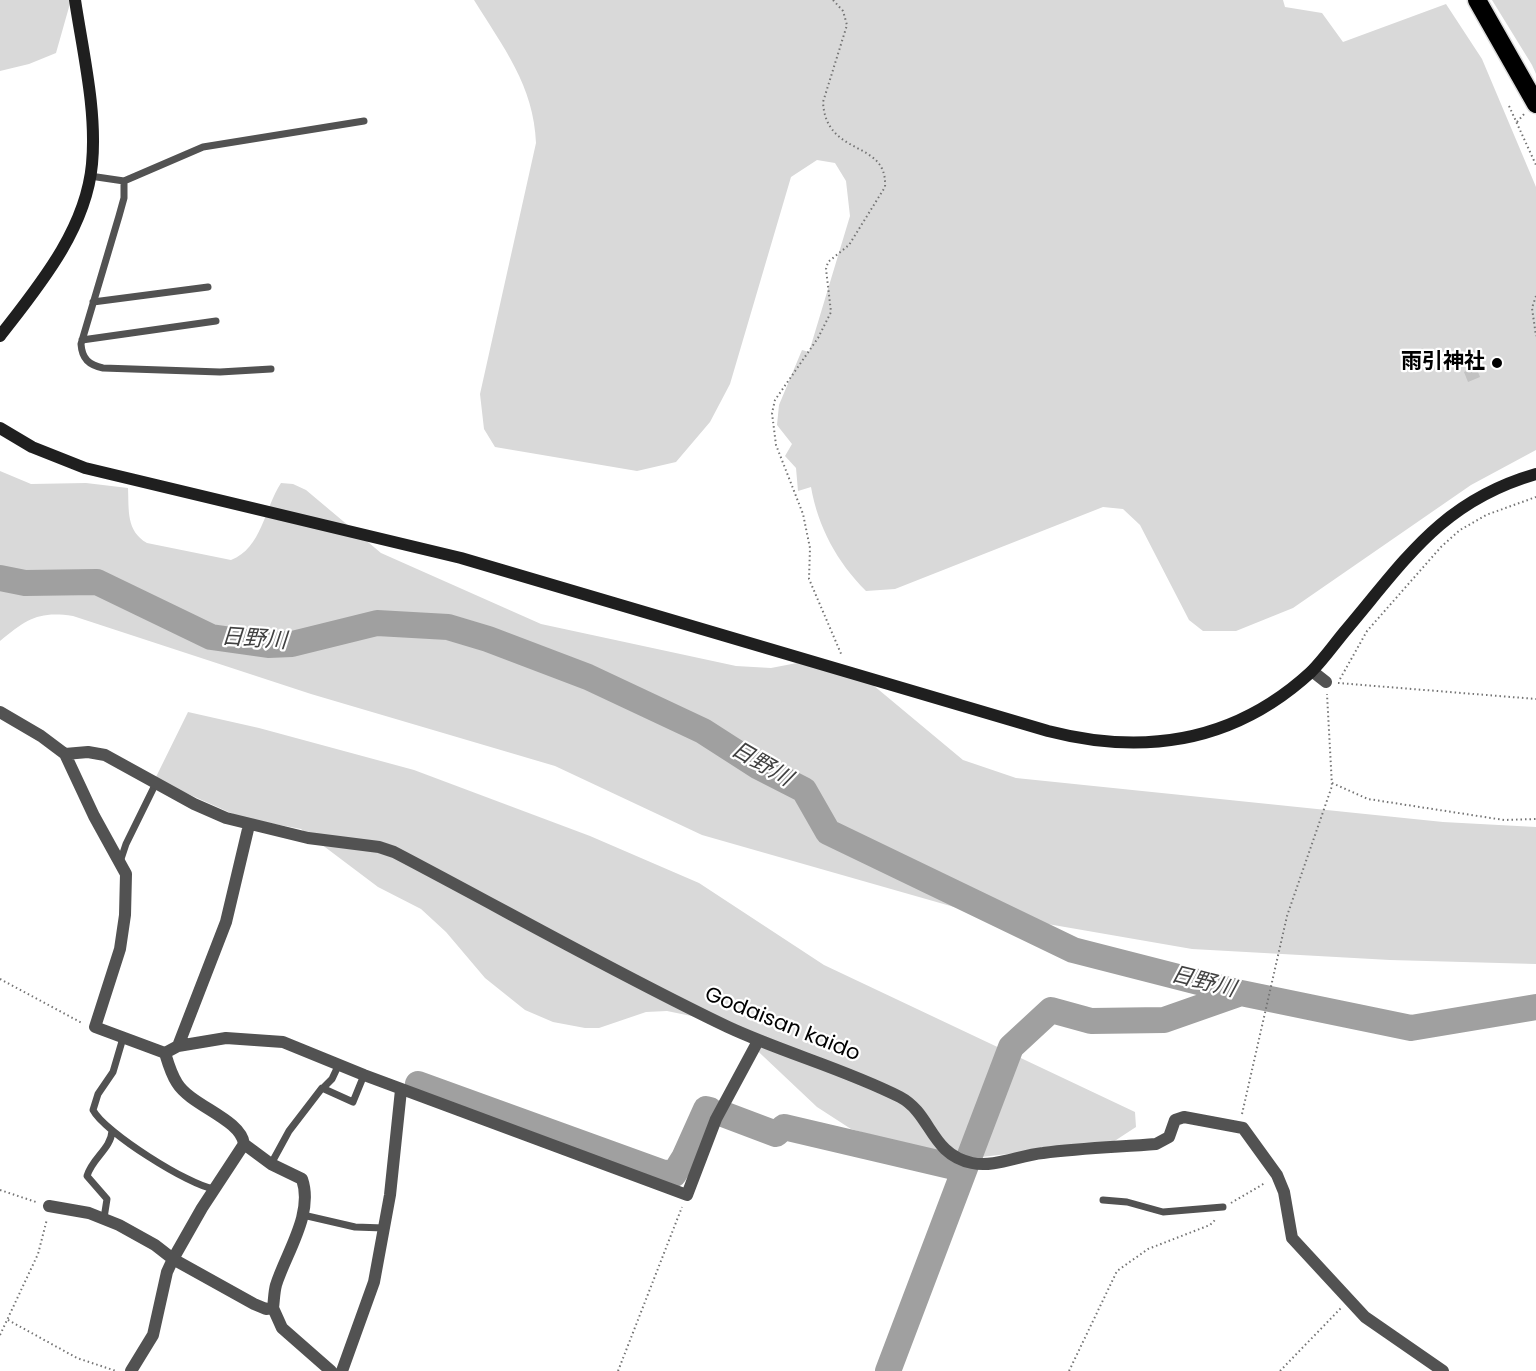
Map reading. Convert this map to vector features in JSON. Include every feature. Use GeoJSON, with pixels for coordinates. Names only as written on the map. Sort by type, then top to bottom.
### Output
{"type":"FeatureCollection","features":[{"type":"Feature","properties":{"kind":"highway"},"geometry":{"type":"LineString","coordinates":[[1477,0],[1530,109]]}},
{"type":"Feature","properties":{"kind":"street"},"geometry":{"type":"LineString","coordinates":[[0,336],[37,289],[67,240],[84,200],[90,176],[92,134],[75,0]]}},
{"type":"Feature","properties":{"kind":"street"},"geometry":{"type":"LineString","coordinates":[[0,428],[32,447],[85,468],[461,558],[1084,740],[1132,744],[1178,740],[1239,720],[1264,707],[1312,671],[1395,570],[1446,518],[1476,497],[1509,482],[1536,474]]}},
{"type":"Feature","properties":{"kind":"street"},"geometry":{"type":"LineString","coordinates":[[1312,671],[1326,682]]}},
{"type":"Feature","properties":{"kind":"street"},"geometry":{"type":"LineString","coordinates":[[0,712],[41,736],[65,754],[94,816],[126,874],[125,915],[120,949],[95,1027],[165,1053],[178,1046],[226,1038],[283,1042],[364,1075],[687,1196],[716,1119],[758,1041]]}},
{"type":"Feature","properties":{"kind":"street","name":"Godaisan kaido"},"geometry":{"type":"LineString","coordinates":[[65,754],[87,752],[105,755],[204,809],[249,825],[308,838],[379,847],[394,852],[697,1012],[758,1041],[847,1072],[904,1099],[915,1110],[943,1149],[968,1162],[987,1165],[1043,1153],[1095,1147],[1156,1144],[1169,1137],[1175,1120],[1184,1118],[1243,1128]]}},
{"type":"Feature","properties":{"kind":"street"},"geometry":{"type":"LineString","coordinates":[[178,1046],[226,922],[249,825]]}},
{"type":"Feature","properties":{"kind":"street"},"geometry":{"type":"LineString","coordinates":[[165,1053],[177,1085],[201,1105],[238,1130],[244,1144],[271,1164],[302,1179],[305,1193],[303,1215],[275,1286],[273,1308],[282,1328],[331,1371]]}},
{"type":"Feature","properties":{"kind":"street"},"geometry":{"type":"LineString","coordinates":[[342,1371],[374,1282],[384,1228],[401,1089]]}},
{"type":"Feature","properties":{"kind":"street"},"geometry":{"type":"LineString","coordinates":[[1243,1128],[1277,1175],[1292,1238],[1365,1317],[1443,1371]]}},
{"type":"Feature","properties":{"kind":"street"},"geometry":{"type":"LineString","coordinates":[[131,1371],[153,1335],[167,1272],[173,1259],[214,1189],[244,1144]]}},
{"type":"Feature","properties":{"kind":"street"},"geometry":{"type":"LineString","coordinates":[[49,1206],[104,1218],[155,1245],[173,1259],[254,1304],[266,1309],[273,1308]]}},
{"type":"Feature","properties":{"kind":"lane"},"geometry":{"type":"LineString","coordinates":[[90,176],[124,181],[203,147],[364,121]]}},
{"type":"Feature","properties":{"kind":"lane"},"geometry":{"type":"LineString","coordinates":[[124,181],[124,198],[82,340],[84,359],[92,366],[104,368],[220,372],[271,369]]}},
{"type":"Feature","properties":{"kind":"lane"},"geometry":{"type":"LineString","coordinates":[[93,303],[208,288]]}},
{"type":"Feature","properties":{"kind":"lane"},"geometry":{"type":"LineString","coordinates":[[82,340],[216,321]]}},
{"type":"Feature","properties":{"kind":"lane"},"geometry":{"type":"LineString","coordinates":[[120,862],[126,844],[156,783]]}},
{"type":"Feature","properties":{"kind":"lane"},"geometry":{"type":"LineString","coordinates":[[123,1038],[113,1072],[98,1094],[93,1110],[112,1131],[186,1179],[204,1188],[214,1189]]}},
{"type":"Feature","properties":{"kind":"lane"},"geometry":{"type":"LineString","coordinates":[[271,1164],[289,1131],[332,1079],[339,1064]]}},
{"type":"Feature","properties":{"kind":"lane"},"geometry":{"type":"LineString","coordinates":[[323,1088],[353,1102],[364,1075]]}},
{"type":"Feature","properties":{"kind":"lane"},"geometry":{"type":"LineString","coordinates":[[104,1218],[107,1199],[87,1176],[100,1153],[111,1142],[112,1131]]}},
{"type":"Feature","properties":{"kind":"lane"},"geometry":{"type":"LineString","coordinates":[[1103,1200],[1127,1202],[1163,1212],[1224,1207]]}},
{"type":"Feature","properties":{"kind":"lane"},"geometry":{"type":"LineString","coordinates":[[303,1215],[355,1227],[384,1228]]}},
{"type":"Feature","properties":{"kind":"path"},"geometry":{"type":"LineString","coordinates":[[833,0],[843,11],[848,25],[823,102],[824,116],[828,127],[834,134],[876,159],[886,178],[885,187],[849,246],[828,262],[826,269],[831,312],[818,338],[775,400],[772,413],[776,445],[803,514],[810,548],[809,579],[849,672]]}},
{"type":"Feature","properties":{"kind":"path"},"geometry":{"type":"LineString","coordinates":[[1509,106],[1536,165]]}},
{"type":"Feature","properties":{"kind":"path"},"geometry":{"type":"LineString","coordinates":[[1517,122],[1530,109]]}},
{"type":"Feature","properties":{"kind":"path"},"geometry":{"type":"LineString","coordinates":[[1536,296],[1532,308],[1536,336]]}},
{"type":"Feature","properties":{"kind":"path"},"geometry":{"type":"LineString","coordinates":[[1536,497],[1486,515],[1460,530],[1441,547],[1366,631],[1337,683],[1536,699]]}},
{"type":"Feature","properties":{"kind":"path"},"geometry":{"type":"LineString","coordinates":[[1243,1128],[1241,1116],[1287,916],[1332,783],[1326,682]]}},
{"type":"Feature","properties":{"kind":"path"},"geometry":{"type":"LineString","coordinates":[[1332,783],[1368,799],[1504,820],[1536,819]]}},
{"type":"Feature","properties":{"kind":"path"},"geometry":{"type":"LineString","coordinates":[[0,979],[74,1020],[95,1027]]}},
{"type":"Feature","properties":{"kind":"path"},"geometry":{"type":"LineString","coordinates":[[1070,1371],[1117,1271],[1148,1249],[1210,1225],[1224,1207],[1277,1175]]}},
{"type":"Feature","properties":{"kind":"path"},"geometry":{"type":"LineString","coordinates":[[0,1190],[49,1206],[38,1254],[0,1335]]}},
{"type":"Feature","properties":{"kind":"path"},"geometry":{"type":"LineString","coordinates":[[618,1371],[687,1196]]}},
{"type":"Feature","properties":{"kind":"path"},"geometry":{"type":"LineString","coordinates":[[1280,1371],[1349,1300]]}},
{"type":"Feature","properties":{"kind":"path"},"geometry":{"type":"LineString","coordinates":[[8,1320],[77,1358],[116,1371]]}},
{"type":"Feature","properties":{"kind":"shaded area"},"geometry":{"type":"Polygon","coordinates":[[[0,0],[71,0],[56,53],[29,64],[0,71],[0,0]]]}},
{"type":"Feature","properties":{"kind":"shaded area"},"geometry":{"type":"Polygon","coordinates":[[[474,0],[1283,0],[1285,7],[1322,13],[1343,42],[1446,4],[1482,59],[1536,187],[1536,450],[1471,485],[1293,608],[1236,631],[1203,631],[1189,620],[1140,525],[1123,509],[1103,507],[895,589],[866,591],[846,568],[830,543],[818,516],[811,487],[798,491],[796,468],[785,456],[792,444],[777,425],[779,405],[802,350],[809,352],[850,216],[846,181],[835,163],[817,160],[791,177],[730,384],[710,422],[676,462],[637,471],[495,447],[484,429],[480,394],[536,143],[530,103],[523,85],[506,51],[474,0]]]}},
{"type":"Feature","properties":{"kind":"shaded area"},"geometry":{"type":"Polygon","coordinates":[[[1492,0],[1536,0],[1536,74],[1532,65],[1492,0]]]}},
{"type":"Feature","properties":{"kind":"shaded area"},"geometry":{"type":"Polygon","coordinates":[[[0,471],[31,484],[86,483],[128,488],[132,526],[140,538],[147,543],[231,560],[250,547],[281,483],[293,484],[306,490],[381,553],[541,624],[736,666],[771,668],[797,663],[867,680],[963,760],[1016,778],[1443,822],[1536,827],[1536,964],[1390,960],[1192,949],[961,909],[702,835],[555,766],[311,694],[73,616],[51,615],[34,618],[0,641],[0,471]]]}},
{"type":"Feature","properties":{"kind":"shaded area"},"geometry":{"type":"Polygon","coordinates":[[[188,712],[259,728],[414,770],[590,836],[699,883],[824,965],[1135,1112],[1136,1127],[1113,1142],[955,1160],[851,1129],[817,1107],[746,1040],[706,1019],[667,1011],[646,1012],[599,1028],[585,1028],[553,1022],[525,1010],[485,978],[446,932],[421,909],[378,887],[301,829],[242,818],[168,785],[156,777],[188,712]]]}},
{"type":"Feature","properties":{"kind":"building"},"geometry":{"type":"Polygon","coordinates":[[[1476,367],[1480,377],[1468,382],[1464,372],[1476,367]]]}},
{"type":"Feature","properties":{"kind":"waterway","name":"日野川"},"geometry":{"type":"LineString","coordinates":[[0,578],[25,583],[97,582],[211,637],[268,645],[292,644],[377,623],[448,627],[488,639],[588,677],[703,731],[759,767],[804,790],[828,832],[1073,950],[1241,993],[1411,1028],[1536,1007]]}},
{"type":"Feature","properties":{"kind":"waterway"},"geometry":{"type":"LineString","coordinates":[[888,1371],[1011,1047],[1051,1010],[1091,1021],[1164,1020],[1241,993]]}},
{"type":"Feature","properties":{"kind":"waterway"},"geometry":{"type":"LineString","coordinates":[[418,1084],[661,1172],[674,1174],[684,1158],[706,1109],[710,1110]]}},
{"type":"Feature","properties":{"kind":"waterway"},"geometry":{"type":"LineString","coordinates":[[723,1114],[776,1134],[784,1127],[963,1169]]}},
{"type":"Feature","properties":{"kind":"place","name":"雨引神社"},"geometry":{"type":"Point","coordinates":[1497,363]}}]}
